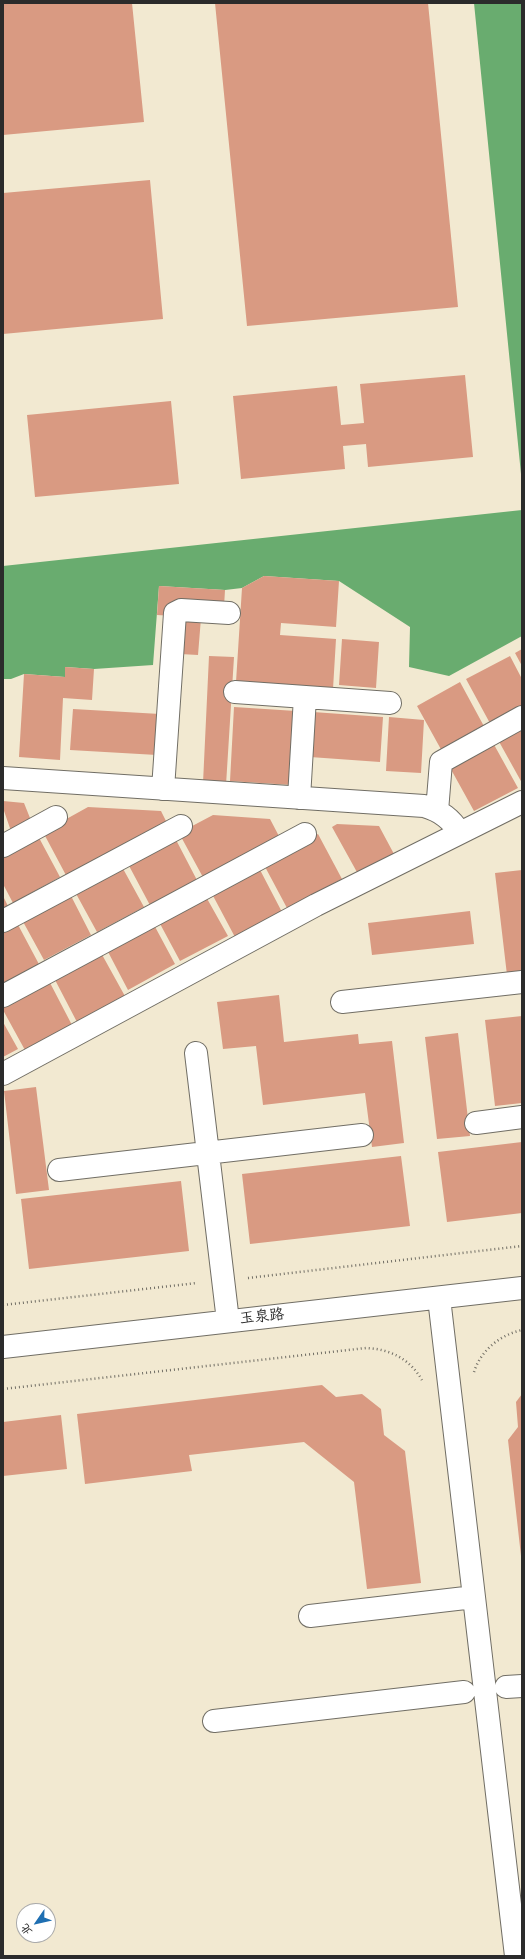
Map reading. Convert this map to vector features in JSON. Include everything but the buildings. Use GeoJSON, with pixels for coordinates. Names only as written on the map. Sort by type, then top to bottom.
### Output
{"type":"FeatureCollection","features":[{"type":"Feature","properties":{"kind":"street"},"geometry":{"type":"LineString","coordinates":[[163,789],[175,613],[181,610],[229,613]]}},
{"type":"Feature","properties":{"kind":"street"},"geometry":{"type":"LineString","coordinates":[[235,692],[390,703]]}},
{"type":"Feature","properties":{"kind":"street"},"geometry":{"type":"LineString","coordinates":[[299,798],[305,697]]}},
{"type":"Feature","properties":{"kind":"street"},"geometry":{"type":"LineString","coordinates":[[437,811],[441,762],[522,717]]}},
{"type":"Feature","properties":{"kind":"street"},"geometry":{"type":"LineString","coordinates":[[3,778],[424,806],[449,818],[460,833]]}},
{"type":"Feature","properties":{"kind":"street"},"geometry":{"type":"LineString","coordinates":[[3,1074],[316,905],[522,802]]}},
{"type":"Feature","properties":{"kind":"street"},"geometry":{"type":"LineString","coordinates":[[3,846],[56,817]]}},
{"type":"Feature","properties":{"kind":"street"},"geometry":{"type":"LineString","coordinates":[[3,921],[181,826]]}},
{"type":"Feature","properties":{"kind":"street"},"geometry":{"type":"LineString","coordinates":[[3,996],[305,834]]}},
{"type":"Feature","properties":{"kind":"street"},"geometry":{"type":"LineString","coordinates":[[342,1002],[522,982]]}},
{"type":"Feature","properties":{"kind":"street"},"geometry":{"type":"LineString","coordinates":[[196,1053],[228,1321]]}},
{"type":"Feature","properties":{"kind":"street"},"geometry":{"type":"LineString","coordinates":[[476,1123],[522,1118]]}},
{"type":"Feature","properties":{"kind":"street"},"geometry":{"type":"LineString","coordinates":[[59,1170],[362,1136]]}},
{"type":"Feature","properties":{"kind":"street","name":"玉泉路"},"geometry":{"type":"LineString","coordinates":[[3,1347],[522,1288]]}},
{"type":"Feature","properties":{"kind":"street"},"geometry":{"type":"LineString","coordinates":[[439,1298],[516,1956]]}},
{"type":"Feature","properties":{"kind":"street"},"geometry":{"type":"LineString","coordinates":[[310,1616],[474,1597]]}},
{"type":"Feature","properties":{"kind":"street"},"geometry":{"type":"LineString","coordinates":[[214,1721],[464,1692]]}},
{"type":"Feature","properties":{"kind":"path"},"geometry":{"type":"LineString","coordinates":[[3,1305],[522,1246]]}},
{"type":"Feature","properties":{"kind":"path"},"geometry":{"type":"LineString","coordinates":[[3,1389],[366,1348],[382,1349],[397,1355],[410,1364],[424,1384]]}},
{"type":"Feature","properties":{"kind":"green space"},"geometry":{"type":"Polygon","coordinates":[[[474,3],[522,3],[522,484],[474,3]]]}},
{"type":"Feature","properties":{"kind":"green space"},"geometry":{"type":"Polygon","coordinates":[[[522,510],[522,636],[449,676],[409,667],[410,627],[339,581],[264,576],[242,588],[225,590],[159,586],[153,665],[94,669],[65,667],[65,677],[24,674],[11,679],[3,679],[3,566],[522,510]]]}}]}
